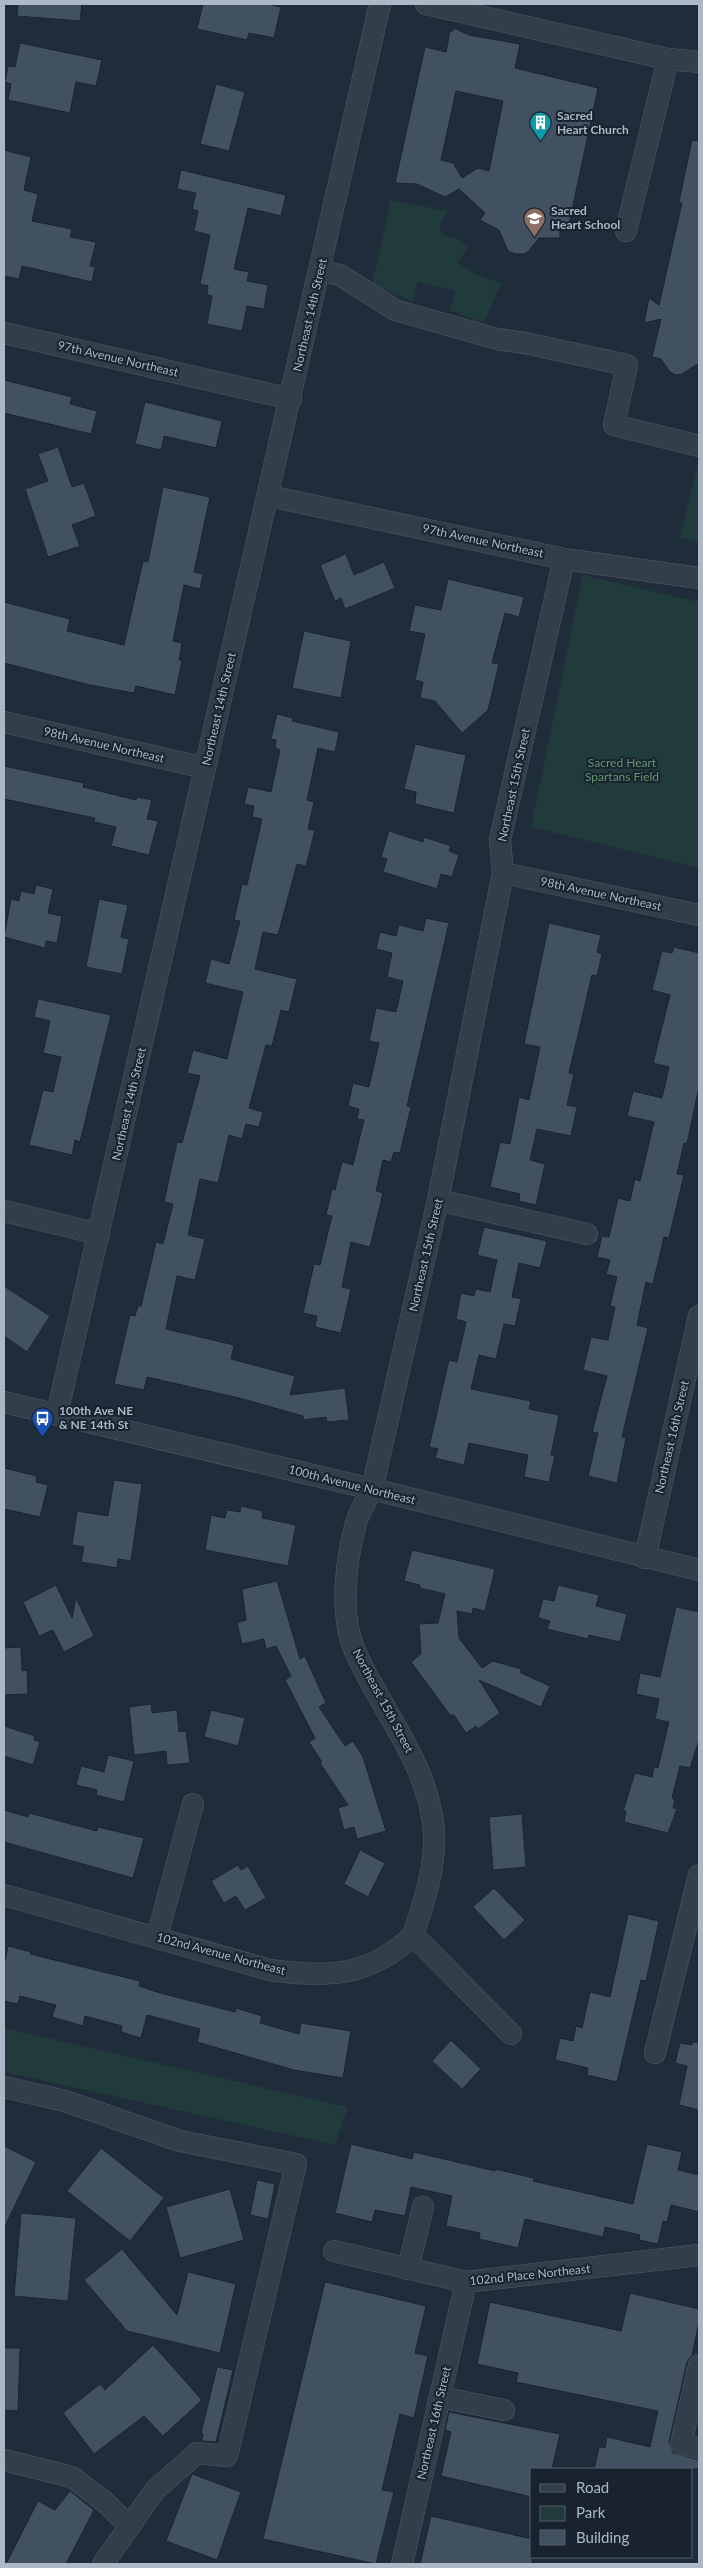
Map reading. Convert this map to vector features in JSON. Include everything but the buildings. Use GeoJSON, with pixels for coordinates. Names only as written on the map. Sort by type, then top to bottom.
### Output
{"type":"FeatureCollection","features":[{"type":"Feature","properties":{"kind":"street","name":"Northeast 14th Street"},"geometry":{"type":"LineString","coordinates":[[57,1414],[269,496],[380,4]]}},
{"type":"Feature","properties":{"kind":"street"},"geometry":{"type":"LineString","coordinates":[[426,4],[668,59],[699,62]]}},
{"type":"Feature","properties":{"kind":"street"},"geometry":{"type":"LineString","coordinates":[[626,231],[668,59]]}},
{"type":"Feature","properties":{"kind":"street"},"geometry":{"type":"LineString","coordinates":[[320,271],[340,275],[395,310],[497,340],[525,343],[627,365],[614,424],[699,446]]}},
{"type":"Feature","properties":{"kind":"street","name":"97th Avenue Northeast"},"geometry":{"type":"LineString","coordinates":[[4,333],[291,398]]}},
{"type":"Feature","properties":{"kind":"street","name":"97th Avenue Northeast"},"geometry":{"type":"LineString","coordinates":[[269,496],[564,559],[699,578]]}},
{"type":"Feature","properties":{"kind":"street","name":"Northeast 15th Street"},"geometry":{"type":"LineString","coordinates":[[413,1935],[425,1900],[430,1874],[434,1824],[413,1756],[354,1649],[347,1621],[346,1583],[356,1522],[372,1489],[438,1200],[503,873],[500,840],[564,559]]}},
{"type":"Feature","properties":{"kind":"street","name":"98th Avenue Northeast"},"geometry":{"type":"LineString","coordinates":[[4,722],[205,768]]}},
{"type":"Feature","properties":{"kind":"street","name":"98th Avenue Northeast"},"geometry":{"type":"LineString","coordinates":[[503,873],[699,915]]}},
{"type":"Feature","properties":{"kind":"street"},"geometry":{"type":"LineString","coordinates":[[438,1200],[587,1234]]}},
{"type":"Feature","properties":{"kind":"street"},"geometry":{"type":"LineString","coordinates":[[4,1211],[99,1234]]}},
{"type":"Feature","properties":{"kind":"street","name":"Northeast 16th Street"},"geometry":{"type":"LineString","coordinates":[[645,1558],[699,1316]]}},
{"type":"Feature","properties":{"kind":"street","name":"100th Avenue Northeast"},"geometry":{"type":"LineString","coordinates":[[4,1402],[372,1489],[699,1570]]}},
{"type":"Feature","properties":{"kind":"street"},"geometry":{"type":"LineString","coordinates":[[157,1937],[193,1804]]}},
{"type":"Feature","properties":{"kind":"street"},"geometry":{"type":"LineString","coordinates":[[655,2053],[699,1875]]}},
{"type":"Feature","properties":{"kind":"street","name":"102nd Avenue Northeast"},"geometry":{"type":"LineString","coordinates":[[4,1895],[270,1970],[301,1974],[328,1974],[366,1967],[396,1952],[413,1935]]}},
{"type":"Feature","properties":{"kind":"street"},"geometry":{"type":"LineString","coordinates":[[413,1935],[511,2034]]}},
{"type":"Feature","properties":{"kind":"street"},"geometry":{"type":"LineString","coordinates":[[4,2087],[65,2101],[180,2140],[296,2164],[227,2456],[197,2453],[155,2490],[103,2564]]}},
{"type":"Feature","properties":{"kind":"street"},"geometry":{"type":"LineString","coordinates":[[408,2268],[423,2207]]}},
{"type":"Feature","properties":{"kind":"street","name":"102nd Place Northeast"},"geometry":{"type":"LineString","coordinates":[[334,2251],[466,2282],[699,2255]]}},
{"type":"Feature","properties":{"kind":"street","name":"Northeast 16th Street"},"geometry":{"type":"LineString","coordinates":[[402,2564],[466,2282]]}},
{"type":"Feature","properties":{"kind":"street"},"geometry":{"type":"LineString","coordinates":[[690,2446],[699,2366]]}},
{"type":"Feature","properties":{"kind":"street"},"geometry":{"type":"LineString","coordinates":[[440,2396],[504,2410]]}},
{"type":"Feature","properties":{"kind":"street"},"geometry":{"type":"LineString","coordinates":[[4,2460],[72,2477],[106,2502],[129,2526]]}},
{"type":"Feature","properties":{"kind":"green space"},"geometry":{"type":"Polygon","coordinates":[[[391,200],[447,211],[440,225],[440,231],[443,235],[455,238],[468,248],[457,263],[477,275],[501,283],[484,323],[450,310],[455,291],[418,282],[413,301],[372,285],[391,200]]]}},
{"type":"Feature","properties":{"kind":"green space"},"geometry":{"type":"Polygon","coordinates":[[[699,458],[699,542],[680,538],[699,458]]]}},
{"type":"Feature","properties":{"kind":"green space","name":"Sacred Heart Spartans Field"},"geometry":{"type":"Polygon","coordinates":[[[583,575],[699,602],[699,868],[531,827],[583,575]]]}},
{"type":"Feature","properties":{"kind":"green space"},"geometry":{"type":"Polygon","coordinates":[[[4,2028],[348,2107],[335,2145],[4,2072],[4,2028]]]}},
{"type":"Feature","properties":{"kind":"place","name":"Sacred Heart Church"},"geometry":{"type":"Point","coordinates":[541,142]}},
{"type":"Feature","properties":{"kind":"place","name":"Sacred Heart School"},"geometry":{"type":"Point","coordinates":[535,237]}},
{"type":"Feature","properties":{"kind":"place","name":"100th Ave NE & NE 14th St"},"geometry":{"type":"Point","coordinates":[43,1437]}}]}
